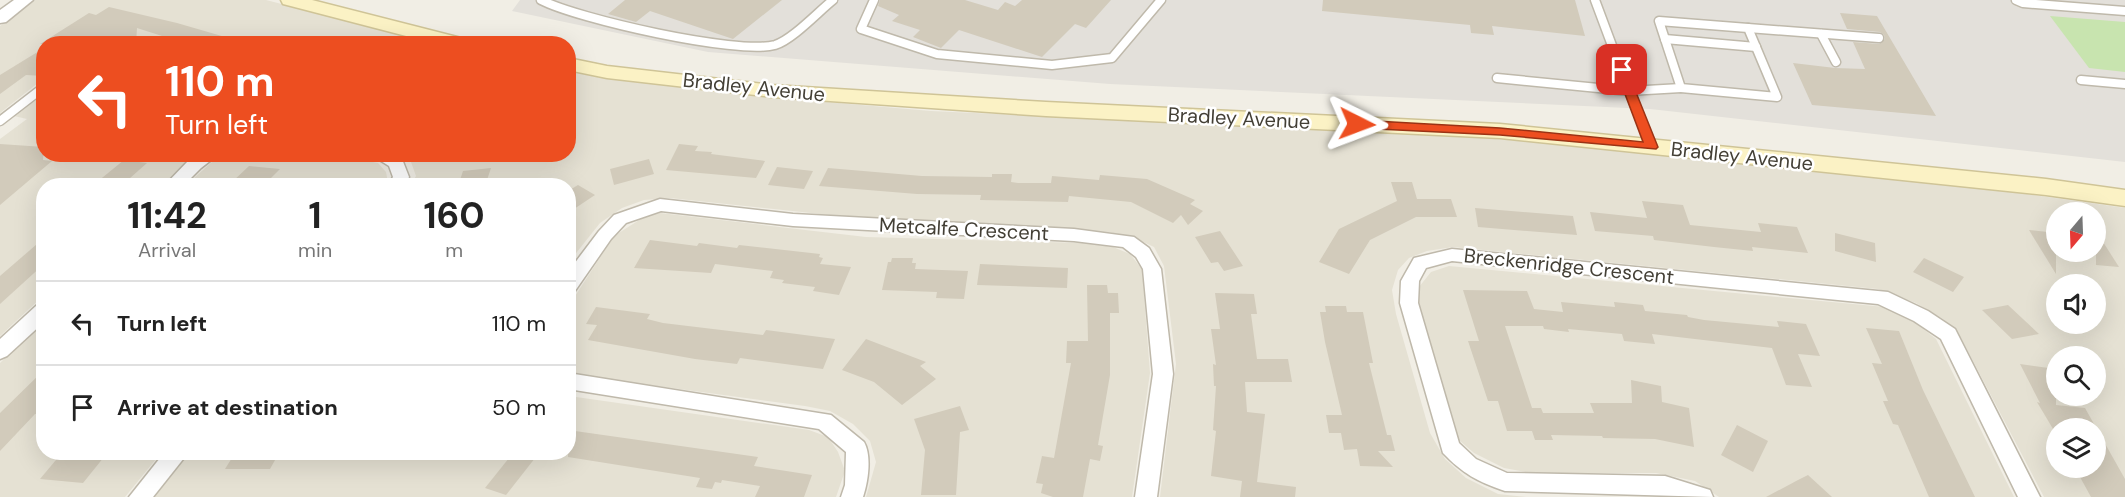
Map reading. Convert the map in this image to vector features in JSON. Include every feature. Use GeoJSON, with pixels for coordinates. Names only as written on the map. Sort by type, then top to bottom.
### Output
{"type":"FeatureCollection","features":[{"type":"Feature","properties":{"kind":"main road"},"geometry":{"type":"LineString","coordinates":[[290,0],[431,36]]}},
{"type":"Feature","properties":{"kind":"main road","name":"Bradley Avenue"},"geometry":{"type":"LineString","coordinates":[[576,66],[607,72],[772,91],[1046,109],[1500,132],[2046,187],[2125,198]]}},
{"type":"Feature","properties":{"kind":"street"},"geometry":{"type":"LineString","coordinates":[[0,18],[25,0]]}},
{"type":"Feature","properties":{"kind":"street"},"geometry":{"type":"LineString","coordinates":[[181,178],[198,162]]}},
{"type":"Feature","properties":{"kind":"street"},"geometry":{"type":"LineString","coordinates":[[394,162],[400,178]]}},
{"type":"Feature","properties":{"kind":"street","name":"Metcalfe Crescent"},"geometry":{"type":"LineString","coordinates":[[576,275],[605,235],[620,219],[660,205],[793,220],[1074,235],[1128,241],[1143,253],[1152,269],[1163,374],[1146,497]]}},
{"type":"Feature","properties":{"kind":"street","name":"Breckenridge Crescent"},"geometry":{"type":"LineString","coordinates":[[1702,497],[1665,485],[1505,482],[1468,465],[1450,447],[1408,303],[1410,281],[1420,263],[1452,255],[1881,297],[1921,316],[1948,334],[2029,497]]}},
{"type":"Feature","properties":{"kind":"street"},"geometry":{"type":"LineString","coordinates":[[0,351],[36,317]]}},
{"type":"Feature","properties":{"kind":"street"},"geometry":{"type":"LineString","coordinates":[[576,382],[824,421],[857,448],[856,485],[852,497]]}},
{"type":"Feature","properties":{"kind":"street"},"geometry":{"type":"LineString","coordinates":[[140,497],[171,460]]}},
{"type":"Feature","properties":{"kind":"lane"},"geometry":{"type":"LineString","coordinates":[[541,0],[623,26],[721,44],[774,46],[833,0]]}},
{"type":"Feature","properties":{"kind":"lane"},"geometry":{"type":"LineString","coordinates":[[874,0],[861,29],[937,54],[1052,65],[1112,58],[1161,0]]}},
{"type":"Feature","properties":{"kind":"lane"},"geometry":{"type":"LineString","coordinates":[[1595,0],[1652,147]]}},
{"type":"Feature","properties":{"kind":"lane"},"geometry":{"type":"LineString","coordinates":[[2016,0],[2023,3],[2125,11]]}},
{"type":"Feature","properties":{"kind":"lane"},"geometry":{"type":"LineString","coordinates":[[1681,88],[1659,21],[1879,38]]}},
{"type":"Feature","properties":{"kind":"lane"},"geometry":{"type":"LineString","coordinates":[[1497,78],[1629,91],[1681,88],[1777,97],[1748,28]]}},
{"type":"Feature","properties":{"kind":"lane"},"geometry":{"type":"LineString","coordinates":[[1821,34],[1836,62]]}},
{"type":"Feature","properties":{"kind":"lane"},"geometry":{"type":"LineString","coordinates":[[1665,39],[1756,47]]}},
{"type":"Feature","properties":{"kind":"lane"},"geometry":{"type":"LineString","coordinates":[[2081,80],[2125,84]]}},
{"type":"Feature","properties":{"kind":"lane"},"geometry":{"type":"LineString","coordinates":[[0,121],[36,93]]}},
{"type":"Feature","properties":{"kind":"shaded area"},"geometry":{"type":"Polygon","coordinates":[[[35,0],[266,0],[407,36],[36,36],[36,85],[0,113],[0,26],[35,0]]]}},
{"type":"Feature","properties":{"kind":"shaded area"},"geometry":{"type":"Polygon","coordinates":[[[520,0],[2125,0],[2125,162],[1650,109],[1110,84],[708,52],[512,11],[520,0]]]}},
{"type":"Feature","properties":{"kind":"shaded area"},"geometry":{"type":"Polygon","coordinates":[[[576,71],[734,94],[931,111],[1432,134],[1557,144],[1971,186],[2083,202],[2046,202],[2046,262],[2106,262],[2106,205],[2125,208],[2125,497],[2044,497],[1961,338],[1943,319],[1916,303],[1878,289],[1453,247],[1427,251],[1409,258],[1398,270],[1392,290],[1396,314],[1430,433],[1445,459],[1466,478],[1498,494],[1526,497],[1160,497],[1176,364],[1164,266],[1154,247],[1133,237],[1108,232],[886,221],[670,198],[644,200],[622,208],[600,223],[576,253],[576,178],[415,178],[411,162],[576,162],[576,71]]]}},
{"type":"Feature","properties":{"kind":"shaded area"},"geometry":{"type":"Polygon","coordinates":[[[36,100],[36,162],[188,162],[170,178],[36,178],[36,303],[0,336],[0,139],[27,119],[14,116],[36,100]]]}},
{"type":"Feature","properties":{"kind":"shaded area"},"geometry":{"type":"Polygon","coordinates":[[[212,162],[373,162],[378,163],[386,172],[387,178],[194,178],[212,162]]]}},
{"type":"Feature","properties":{"kind":"shaded area"},"geometry":{"type":"Polygon","coordinates":[[[660,213],[866,237],[1084,243],[1113,247],[1130,254],[1142,269],[1150,373],[1132,497],[866,497],[876,462],[870,441],[853,424],[830,411],[576,375],[576,295],[614,236],[644,217],[660,213]]]}},
{"type":"Feature","properties":{"kind":"shaded area"},"geometry":{"type":"Polygon","coordinates":[[[1449,266],[1885,307],[1911,319],[1936,339],[2014,497],[1719,497],[1695,481],[1656,473],[1531,473],[1504,468],[1474,453],[1459,440],[1418,303],[1419,287],[1431,272],[1449,266]]]}},
{"type":"Feature","properties":{"kind":"shaded area"},"geometry":{"type":"Polygon","coordinates":[[[36,328],[36,460],[155,460],[125,497],[0,497],[0,363],[36,328]]]}},
{"type":"Feature","properties":{"kind":"shaded area"},"geometry":{"type":"Polygon","coordinates":[[[576,397],[809,430],[828,437],[838,452],[845,471],[836,497],[154,497],[184,460],[576,460],[576,397]]]}},
{"type":"Feature","properties":{"kind":"green space"},"geometry":{"type":"Polygon","coordinates":[[[2050,16],[2125,22],[2125,72],[2089,68],[2050,16]]]}},
{"type":"Feature","properties":{"kind":"building"},"geometry":{"type":"Polygon","coordinates":[[[625,0],[782,0],[733,39],[650,11],[636,22],[608,14],[625,0]]]}},
{"type":"Feature","properties":{"kind":"building"},"geometry":{"type":"Polygon","coordinates":[[[880,0],[965,0],[998,10],[1005,2],[1015,6],[1022,0],[1111,0],[1086,28],[1075,24],[1042,57],[959,30],[941,48],[913,37],[920,30],[892,21],[899,15],[878,6],[880,0]]]}},
{"type":"Feature","properties":{"kind":"building"},"geometry":{"type":"Polygon","coordinates":[[[1323,0],[1575,0],[1585,36],[1492,26],[1494,35],[1471,33],[1470,25],[1322,11],[1323,0]]]}},
{"type":"Feature","properties":{"kind":"building"},"geometry":{"type":"Polygon","coordinates":[[[109,7],[222,36],[162,36],[137,28],[136,36],[53,36],[89,13],[96,15],[109,7]]]}},
{"type":"Feature","properties":{"kind":"building"},"geometry":{"type":"Polygon","coordinates":[[[1840,13],[1877,16],[1936,116],[1812,105],[1793,63],[1865,69],[1853,42],[1879,44],[1885,39],[1880,32],[1847,29],[1840,13]]]}},
{"type":"Feature","properties":{"kind":"building"},"geometry":{"type":"Polygon","coordinates":[[[36,53],[36,76],[26,75],[0,94],[0,75],[36,53]]]}},
{"type":"Feature","properties":{"kind":"building"},"geometry":{"type":"Polygon","coordinates":[[[0,144],[36,146],[36,162],[51,162],[0,205],[0,144]]]}},
{"type":"Feature","properties":{"kind":"building"},"geometry":{"type":"Polygon","coordinates":[[[679,144],[698,146],[695,151],[765,161],[756,178],[666,170],[679,144]]]}},
{"type":"Feature","properties":{"kind":"building"},"geometry":{"type":"Polygon","coordinates":[[[649,159],[654,174],[614,185],[610,169],[649,159]]]}},
{"type":"Feature","properties":{"kind":"building"},"geometry":{"type":"Polygon","coordinates":[[[122,162],[147,163],[130,178],[102,178],[122,162]]]}},
{"type":"Feature","properties":{"kind":"building"},"geometry":{"type":"Polygon","coordinates":[[[249,166],[280,169],[271,178],[236,178],[249,166]]]}},
{"type":"Feature","properties":{"kind":"building"},"geometry":{"type":"Polygon","coordinates":[[[777,167],[813,171],[804,189],[768,185],[777,167]]]}},
{"type":"Feature","properties":{"kind":"building"},"geometry":{"type":"Polygon","coordinates":[[[491,168],[488,178],[461,178],[463,171],[491,168]]]}},
{"type":"Feature","properties":{"kind":"building"},"geometry":{"type":"Polygon","coordinates":[[[828,168],[922,176],[992,177],[992,174],[1012,174],[1011,182],[1018,183],[1051,183],[1052,176],[1099,180],[1100,175],[1147,179],[1195,200],[1190,204],[1203,211],[1188,225],[1181,215],[1173,223],[1131,202],[1069,196],[1068,202],[980,200],[981,195],[917,194],[819,186],[828,168]]]}},
{"type":"Feature","properties":{"kind":"building"},"geometry":{"type":"Polygon","coordinates":[[[1391,182],[1412,182],[1417,199],[1451,199],[1457,217],[1416,217],[1370,240],[1349,274],[1319,262],[1339,229],[1397,201],[1391,182]]]}},
{"type":"Feature","properties":{"kind":"building"},"geometry":{"type":"Polygon","coordinates":[[[578,185],[595,195],[576,208],[576,186],[578,185]]]}},
{"type":"Feature","properties":{"kind":"building"},"geometry":{"type":"Polygon","coordinates":[[[1642,201],[1683,205],[1690,225],[1761,232],[1758,223],[1797,227],[1808,253],[1752,247],[1753,251],[1714,247],[1654,240],[1653,236],[1595,231],[1590,212],[1647,218],[1642,201]]]}},
{"type":"Feature","properties":{"kind":"building"},"geometry":{"type":"Polygon","coordinates":[[[1475,208],[1573,216],[1577,235],[1478,227],[1475,208]]]}},
{"type":"Feature","properties":{"kind":"building"},"geometry":{"type":"Polygon","coordinates":[[[2029,230],[2046,232],[2046,258],[2029,230]]]}},
{"type":"Feature","properties":{"kind":"building"},"geometry":{"type":"Polygon","coordinates":[[[1220,231],[1243,266],[1224,271],[1218,262],[1211,263],[1195,237],[1220,231]]]}},
{"type":"Feature","properties":{"kind":"building"},"geometry":{"type":"Polygon","coordinates":[[[1835,233],[1875,243],[1876,262],[1835,251],[1835,233]]]}},
{"type":"Feature","properties":{"kind":"building"},"geometry":{"type":"Polygon","coordinates":[[[650,240],[697,246],[699,243],[737,248],[739,245],[820,254],[819,257],[823,258],[820,264],[851,267],[839,295],[813,291],[815,287],[782,283],[784,280],[770,278],[773,271],[715,264],[711,273],[634,268],[650,240]]]}},
{"type":"Feature","properties":{"kind":"building"},"geometry":{"type":"Polygon","coordinates":[[[36,245],[36,271],[0,304],[0,276],[36,245]]]}},
{"type":"Feature","properties":{"kind":"building"},"geometry":{"type":"Polygon","coordinates":[[[2106,247],[2119,267],[2096,265],[2096,262],[2106,262],[2106,247]]]}},
{"type":"Feature","properties":{"kind":"building"},"geometry":{"type":"Polygon","coordinates":[[[892,258],[913,258],[912,263],[916,263],[915,269],[968,271],[964,299],[936,298],[937,292],[882,290],[888,262],[891,262],[892,258]]]}},
{"type":"Feature","properties":{"kind":"building"},"geometry":{"type":"Polygon","coordinates":[[[1924,258],[1964,277],[1953,292],[1913,272],[1924,258]]]}},
{"type":"Feature","properties":{"kind":"building"},"geometry":{"type":"Polygon","coordinates":[[[2049,262],[2056,262],[2056,274],[2049,262]]]}},
{"type":"Feature","properties":{"kind":"building"},"geometry":{"type":"Polygon","coordinates":[[[980,264],[1068,268],[1067,288],[977,285],[980,264]]]}},
{"type":"Feature","properties":{"kind":"building"},"geometry":{"type":"Polygon","coordinates":[[[1087,285],[1107,285],[1108,293],[1118,293],[1119,313],[1110,313],[1110,375],[1098,445],[1103,446],[1100,461],[1090,459],[1083,497],[1053,497],[1041,493],[1043,484],[1036,483],[1042,456],[1054,458],[1071,363],[1066,363],[1067,341],[1088,341],[1087,285]]]}},
{"type":"Feature","properties":{"kind":"building"},"geometry":{"type":"Polygon","coordinates":[[[1463,290],[1527,291],[1534,309],[1563,312],[1561,302],[1615,307],[1614,302],[1643,305],[1645,311],[1687,315],[1704,320],[1779,327],[1777,321],[1806,324],[1820,356],[1798,354],[1812,387],[1786,385],[1772,348],[1652,334],[1655,344],[1624,341],[1622,334],[1568,329],[1569,332],[1544,329],[1543,326],[1505,326],[1532,408],[1541,408],[1543,413],[1594,413],[1590,403],[1632,403],[1631,380],[1661,386],[1662,402],[1689,408],[1694,447],[1655,439],[1603,438],[1602,436],[1551,435],[1553,440],[1535,440],[1532,431],[1507,431],[1498,401],[1488,401],[1468,341],[1479,341],[1463,290]]]}},
{"type":"Feature","properties":{"kind":"building"},"geometry":{"type":"Polygon","coordinates":[[[1215,293],[1254,294],[1257,314],[1251,314],[1257,359],[1288,359],[1292,382],[1245,382],[1247,412],[1265,414],[1257,482],[1296,487],[1295,497],[1240,497],[1242,481],[1211,476],[1216,431],[1213,430],[1216,386],[1214,386],[1213,364],[1216,365],[1211,329],[1220,329],[1215,293]]]}},
{"type":"Feature","properties":{"kind":"building"},"geometry":{"type":"Polygon","coordinates":[[[2008,305],[2039,334],[2012,339],[1982,310],[2008,305]]]}},
{"type":"Feature","properties":{"kind":"building"},"geometry":{"type":"Polygon","coordinates":[[[1325,306],[1346,306],[1347,312],[1363,312],[1373,363],[1369,363],[1387,435],[1391,435],[1395,451],[1378,451],[1393,467],[1360,466],[1357,449],[1344,450],[1341,433],[1329,433],[1326,415],[1342,415],[1320,312],[1326,312],[1325,306]]]}},
{"type":"Feature","properties":{"kind":"building"},"geometry":{"type":"Polygon","coordinates":[[[596,307],[650,314],[647,319],[663,323],[763,335],[766,330],[835,339],[823,369],[740,358],[737,364],[695,359],[588,340],[597,325],[586,324],[596,307]]]}},
{"type":"Feature","properties":{"kind":"building"},"geometry":{"type":"Polygon","coordinates":[[[1866,328],[1899,331],[1923,390],[1975,497],[1929,497],[1898,425],[1893,424],[1883,401],[1888,401],[1872,363],[1882,364],[1866,328]]]}},
{"type":"Feature","properties":{"kind":"building"},"geometry":{"type":"Polygon","coordinates":[[[866,339],[926,362],[920,366],[936,379],[902,405],[874,382],[842,370],[866,339]]]}},
{"type":"Feature","properties":{"kind":"building"},"geometry":{"type":"Polygon","coordinates":[[[2020,364],[2046,368],[2046,406],[2085,408],[2091,418],[2046,418],[2037,402],[2040,403],[2020,364]]]}},
{"type":"Feature","properties":{"kind":"building"},"geometry":{"type":"Polygon","coordinates":[[[36,378],[36,414],[0,451],[0,413],[36,378]]]}},
{"type":"Feature","properties":{"kind":"building"},"geometry":{"type":"Polygon","coordinates":[[[960,406],[969,430],[960,432],[956,495],[921,495],[925,450],[914,419],[960,406]]]}},
{"type":"Feature","properties":{"kind":"building"},"geometry":{"type":"Polygon","coordinates":[[[1737,425],[1768,441],[1753,472],[1721,455],[1737,425]]]}},
{"type":"Feature","properties":{"kind":"building"},"geometry":{"type":"Polygon","coordinates":[[[576,431],[758,457],[754,466],[812,475],[804,497],[755,497],[760,486],[722,480],[721,483],[715,482],[712,489],[696,487],[700,478],[576,458],[576,431]]]}},
{"type":"Feature","properties":{"kind":"building"},"geometry":{"type":"Polygon","coordinates":[[[2106,445],[2125,479],[2125,497],[2091,497],[2081,478],[2106,478],[2106,445]]]}},
{"type":"Feature","properties":{"kind":"building"},"geometry":{"type":"Polygon","coordinates":[[[56,460],[102,460],[83,483],[40,479],[56,460]]]}},
{"type":"Feature","properties":{"kind":"building"},"geometry":{"type":"Polygon","coordinates":[[[231,460],[275,460],[270,469],[225,469],[231,460]]]}},
{"type":"Feature","properties":{"kind":"building"},"geometry":{"type":"Polygon","coordinates":[[[507,460],[534,460],[506,495],[485,488],[507,460]]]}},
{"type":"Feature","properties":{"kind":"building"},"geometry":{"type":"Polygon","coordinates":[[[1808,475],[1832,497],[1766,497],[1798,480],[1808,475]]]}},
{"type":"Feature","properties":{"kind":"route"},"geometry":{"type":"LineString","coordinates":[[1357,124],[1500,132],[1652,147],[1622,70]]}}]}
